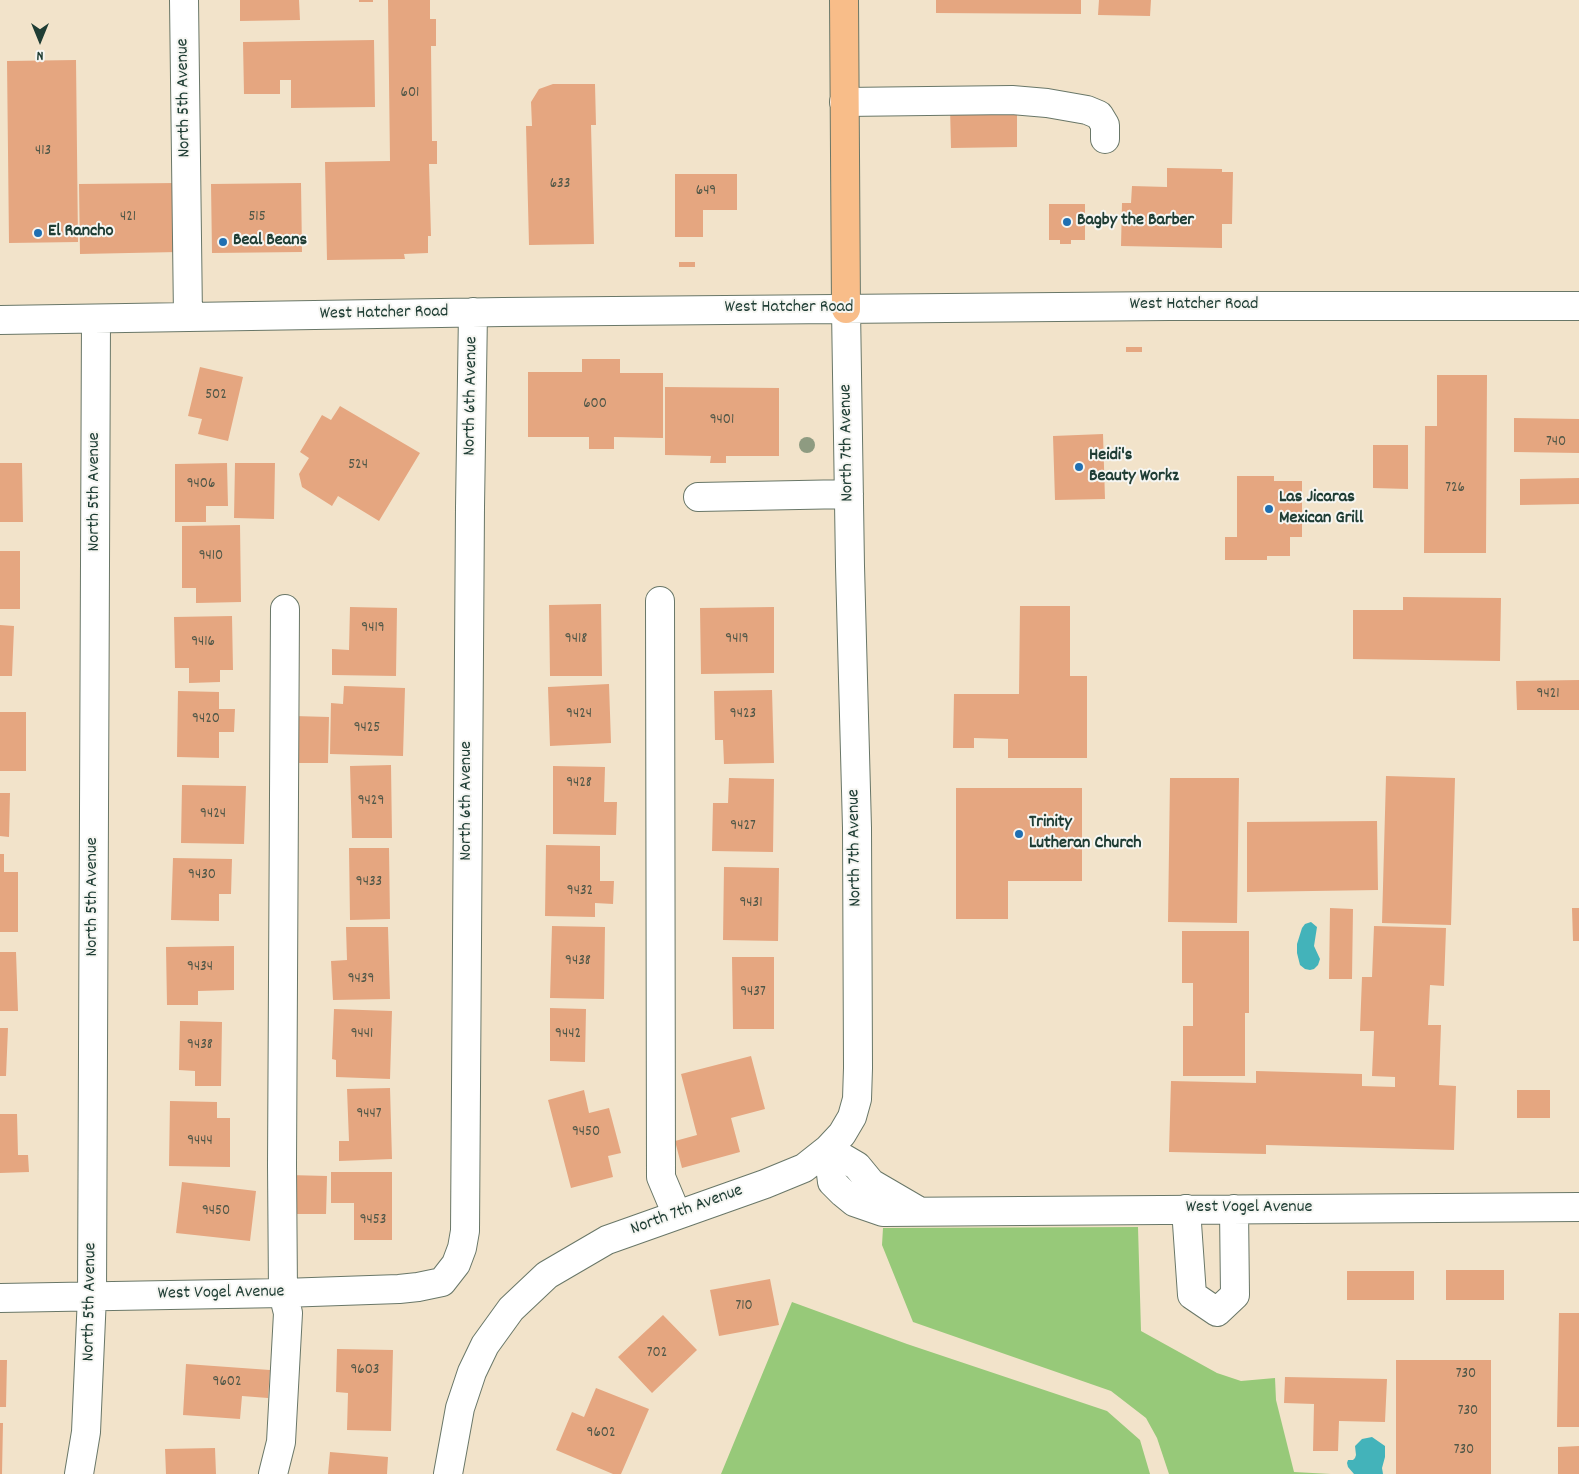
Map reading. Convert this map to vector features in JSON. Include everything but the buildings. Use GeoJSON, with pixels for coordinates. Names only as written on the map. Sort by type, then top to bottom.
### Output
{"type":"FeatureCollection","features":[{"type":"Feature","properties":{"kind":"main road","name":"North 7th Avenue"},"geometry":{"type":"LineString","coordinates":[[844,0],[846,309]]}},
{"type":"Feature","properties":{"kind":"street","name":"North 5th Avenue"},"geometry":{"type":"LineString","coordinates":[[184,0],[188,317]]}},
{"type":"Feature","properties":{"kind":"street"},"geometry":{"type":"LineString","coordinates":[[844,102],[1012,100],[1046,103],[1087,110],[1099,115],[1106,125],[1106,139]]}},
{"type":"Feature","properties":{"kind":"street","name":"West Hatcher Road"},"geometry":{"type":"LineString","coordinates":[[0,320],[473,312],[1169,306],[1579,306]]}},
{"type":"Feature","properties":{"kind":"street","name":"North 7th Avenue"},"geometry":{"type":"LineString","coordinates":[[448,1474],[460,1408],[472,1372],[485,1345],[511,1309],[547,1275],[606,1240],[765,1184],[804,1168],[828,1150],[842,1134],[852,1117],[857,1099],[858,1068],[857,828],[846,309]]}},
{"type":"Feature","properties":{"kind":"street","name":"North 6th Avenue"},"geometry":{"type":"LineString","coordinates":[[442,1282],[456,1264],[462,1248],[465,1231],[473,312]]}},
{"type":"Feature","properties":{"kind":"street","name":"North 5th Avenue"},"geometry":{"type":"LineString","coordinates":[[79,1474],[86,1432],[92,1296],[96,319]]}},
{"type":"Feature","properties":{"kind":"street"},"geometry":{"type":"LineString","coordinates":[[698,497],[849,494]]}},
{"type":"Feature","properties":{"kind":"street"},"geometry":{"type":"LineString","coordinates":[[660,601],[660,1177],[676,1214]]}},
{"type":"Feature","properties":{"kind":"street"},"geometry":{"type":"LineString","coordinates":[[273,1474],[281,1442],[288,1313],[283,1293],[282,1165],[285,609]]}},
{"type":"Feature","properties":{"kind":"street","name":"West Vogel Avenue"},"geometry":{"type":"LineString","coordinates":[[828,1150],[857,1166],[871,1183],[919,1211],[1579,1207]]}},
{"type":"Feature","properties":{"kind":"street"},"geometry":{"type":"LineString","coordinates":[[1186,1209],[1192,1295],[1217,1312],[1235,1295],[1234,1209]]}},
{"type":"Feature","properties":{"kind":"street","name":"West Vogel Avenue"},"geometry":{"type":"LineString","coordinates":[[0,1298],[399,1289],[442,1282]]}},
{"type":"Feature","properties":{"kind":"green space"},"geometry":{"type":"Polygon","coordinates":[[[1138,1227],[1141,1331],[1217,1373],[1241,1381],[1275,1378],[1276,1400],[1294,1472],[1331,1474],[1169,1474],[1157,1438],[1146,1418],[1111,1391],[913,1322],[882,1245],[883,1228],[1138,1227]]]}},
{"type":"Feature","properties":{"kind":"green space"},"geometry":{"type":"Polygon","coordinates":[[[792,1302],[907,1344],[1107,1411],[1140,1440],[1150,1474],[721,1474],[792,1302]]]}},
{"type":"Feature","properties":{"kind":"water"},"geometry":{"type":"Polygon","coordinates":[[[1311,922],[1317,927],[1314,946],[1320,959],[1318,965],[1310,970],[1300,965],[1297,944],[1302,928],[1305,924],[1311,922]]]}},
{"type":"Feature","properties":{"kind":"water"},"geometry":{"type":"Polygon","coordinates":[[[1372,1437],[1385,1446],[1383,1474],[1354,1474],[1348,1467],[1348,1460],[1355,1458],[1355,1446],[1362,1439],[1372,1437]]]}},
{"type":"Feature","properties":{"kind":"place","name":"Bagby the Barber"},"geometry":{"type":"Point","coordinates":[1067,222]}},
{"type":"Feature","properties":{"kind":"place","name":"El Rancho"},"geometry":{"type":"Point","coordinates":[38,233]}},
{"type":"Feature","properties":{"kind":"place","name":"Beal Beans"},"geometry":{"type":"Point","coordinates":[223,242]}},
{"type":"Feature","properties":{"kind":"place","name":"Heidi's Beauty Workz"},"geometry":{"type":"Point","coordinates":[1079,467]}},
{"type":"Feature","properties":{"kind":"place","name":"Las Jicaras Mexican Grill"},"geometry":{"type":"Point","coordinates":[1269,509]}},
{"type":"Feature","properties":{"kind":"place","name":"Trinity Lutheran Church"},"geometry":{"type":"Point","coordinates":[1019,834]}}]}
